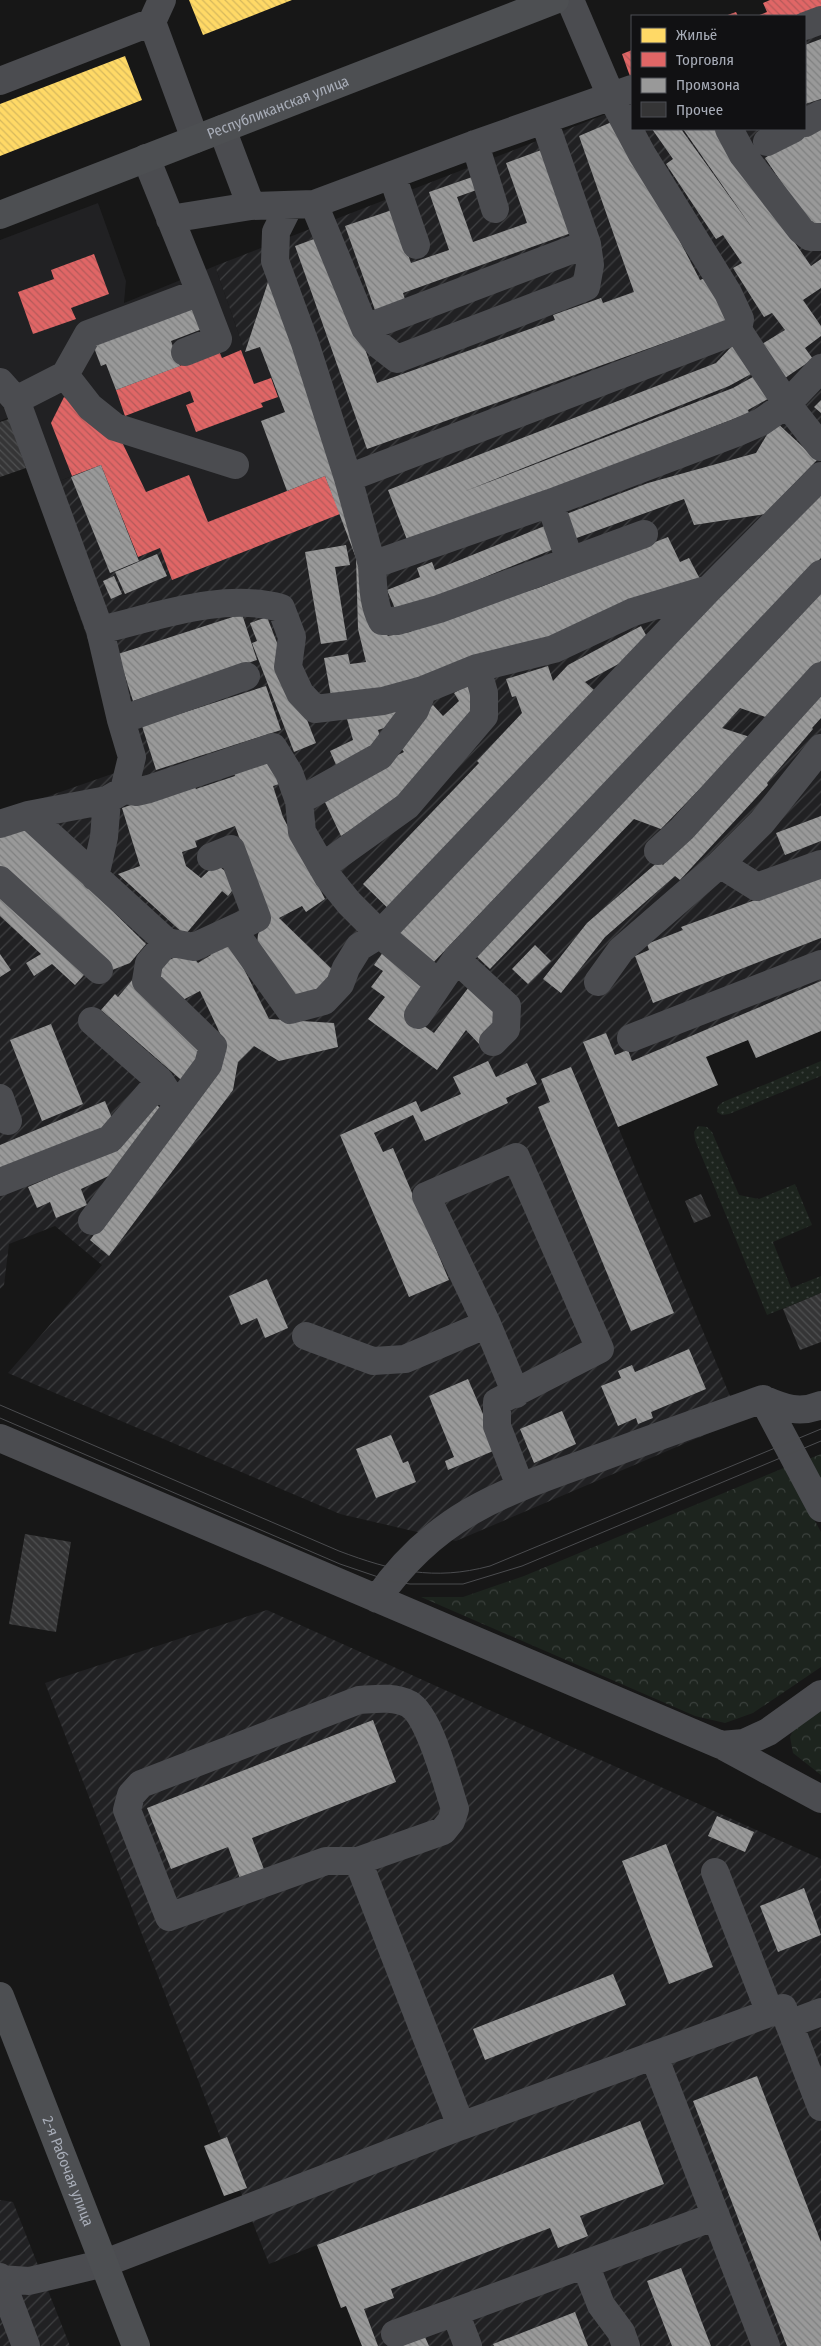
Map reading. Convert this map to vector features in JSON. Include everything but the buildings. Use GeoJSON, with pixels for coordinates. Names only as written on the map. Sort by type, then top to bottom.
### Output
{"type":"FeatureCollection","features":[{"type":"Feature","properties":{"kind":"main road","name":"Республиканская улица"},"geometry":{"type":"LineString","coordinates":[[0,215],[555,0]]}},
{"type":"Feature","properties":{"kind":"main road","name":"2-я Рабочая улица"},"geometry":{"type":"LineString","coordinates":[[0,1996],[136,2346]]}},
{"type":"Feature","properties":{"kind":"street"},"geometry":{"type":"LineString","coordinates":[[570,0],[622,92],[631,120]]}},
{"type":"Feature","properties":{"kind":"street"},"geometry":{"type":"LineString","coordinates":[[0,81],[157,11],[195,139]]}},
{"type":"Feature","properties":{"kind":"street"},"geometry":{"type":"LineString","coordinates":[[806,26],[821,20]]}},
{"type":"Feature","properties":{"kind":"street"},"geometry":{"type":"LineString","coordinates":[[170,219],[251,206],[301,205],[392,175],[622,92]]}},
{"type":"Feature","properties":{"kind":"street"},"geometry":{"type":"LineString","coordinates":[[806,122],[821,114]]}},
{"type":"Feature","properties":{"kind":"street"},"geometry":{"type":"LineString","coordinates":[[301,205],[365,328],[379,345],[397,358],[586,287],[590,265],[587,244],[544,120]]}},
{"type":"Feature","properties":{"kind":"street"},"geometry":{"type":"LineString","coordinates":[[222,129],[251,206]]}},
{"type":"Feature","properties":{"kind":"street"},"geometry":{"type":"LineString","coordinates":[[634,130],[642,154],[728,293],[740,319],[738,330],[787,404],[821,447]]}},
{"type":"Feature","properties":{"kind":"street"},"geometry":{"type":"LineString","coordinates":[[730,130],[743,155],[801,230],[810,237],[821,237]]}},
{"type":"Feature","properties":{"kind":"street"},"geometry":{"type":"LineString","coordinates":[[767,142],[791,130]]}},
{"type":"Feature","properties":{"kind":"street"},"geometry":{"type":"LineString","coordinates":[[475,144],[495,209]]}},
{"type":"Feature","properties":{"kind":"street"},"geometry":{"type":"LineString","coordinates":[[146,158],[218,339],[185,352]]}},
{"type":"Feature","properties":{"kind":"street"},"geometry":{"type":"LineString","coordinates":[[392,175],[416,245]]}},
{"type":"Feature","properties":{"kind":"street"},"geometry":{"type":"LineString","coordinates":[[301,205],[276,232],[275,261],[305,342],[348,478],[372,566],[377,612],[382,621],[396,621],[439,609],[644,534]]}},
{"type":"Feature","properties":{"kind":"street"},"geometry":{"type":"LineString","coordinates":[[365,328],[587,244]]}},
{"type":"Feature","properties":{"kind":"street"},"geometry":{"type":"LineString","coordinates":[[95,876],[115,795],[132,757],[121,720],[100,630],[8,391],[65,375],[88,334],[200,292]]}},
{"type":"Feature","properties":{"kind":"street"},"geometry":{"type":"LineString","coordinates":[[348,478],[738,330]]}},
{"type":"Feature","properties":{"kind":"street"},"geometry":{"type":"LineString","coordinates":[[372,566],[550,503],[761,422],[787,404],[821,368]]}},
{"type":"Feature","properties":{"kind":"street"},"geometry":{"type":"LineString","coordinates":[[65,375],[90,407],[115,427],[234,465]]}},
{"type":"Feature","properties":{"kind":"street"},"geometry":{"type":"LineString","coordinates":[[233,930],[290,1010],[324,1001],[340,984],[346,968],[359,947],[380,934],[708,590],[821,476]]}},
{"type":"Feature","properties":{"kind":"street"},"geometry":{"type":"LineString","coordinates":[[550,503],[570,560]]}},
{"type":"Feature","properties":{"kind":"street"},"geometry":{"type":"LineString","coordinates":[[418,1016],[456,959],[821,574]]}},
{"type":"Feature","properties":{"kind":"street"},"geometry":{"type":"LineString","coordinates":[[100,630],[218,603],[249,603],[272,605],[281,608],[292,637],[288,667],[300,693],[315,709],[383,701],[423,690],[476,668],[554,649],[632,612],[708,590]]}},
{"type":"Feature","properties":{"kind":"street"},"geometry":{"type":"LineString","coordinates":[[322,867],[407,806],[484,716],[484,693],[476,668]]}},
{"type":"Feature","properties":{"kind":"street"},"geometry":{"type":"LineString","coordinates":[[121,720],[246,676]]}},
{"type":"Feature","properties":{"kind":"street"},"geometry":{"type":"LineString","coordinates":[[658,851],[682,830],[821,676]]}},
{"type":"Feature","properties":{"kind":"street"},"geometry":{"type":"LineString","coordinates":[[299,801],[380,756],[415,710],[423,690]]}},
{"type":"Feature","properties":{"kind":"street"},"geometry":{"type":"LineString","coordinates":[[0,824],[28,815],[148,789],[273,747],[289,773],[299,801],[302,832],[322,867],[349,903],[380,934],[439,984]]}},
{"type":"Feature","properties":{"kind":"street"},"geometry":{"type":"LineString","coordinates":[[598,982],[621,950],[720,864],[762,822],[821,748]]}},
{"type":"Feature","properties":{"kind":"street"},"geometry":{"type":"LineString","coordinates":[[28,815],[167,942],[194,947],[257,918],[231,850],[211,857]]}},
{"type":"Feature","properties":{"kind":"street"},"geometry":{"type":"LineString","coordinates":[[720,864],[757,887],[821,864]]}},
{"type":"Feature","properties":{"kind":"street"},"geometry":{"type":"LineString","coordinates":[[0,880],[99,970]]}},
{"type":"Feature","properties":{"kind":"street"},"geometry":{"type":"LineString","coordinates":[[92,1220],[208,1065],[213,1046],[146,981],[149,963],[167,942]]}},
{"type":"Feature","properties":{"kind":"street"},"geometry":{"type":"LineString","coordinates":[[456,959],[507,1006],[506,1029],[493,1042]]}},
{"type":"Feature","properties":{"kind":"street"},"geometry":{"type":"LineString","coordinates":[[632,1038],[821,964]]}},
{"type":"Feature","properties":{"kind":"street"},"geometry":{"type":"LineString","coordinates":[[92,1021],[160,1081],[178,1106]]}},
{"type":"Feature","properties":{"kind":"street"},"geometry":{"type":"LineString","coordinates":[[0,1182],[110,1139],[160,1081]]}},
{"type":"Feature","properties":{"kind":"street"},"geometry":{"type":"LineString","coordinates":[[516,1394],[487,1324],[426,1196],[516,1157],[600,1349],[516,1394],[497,1402],[497,1426],[520,1486]]}},
{"type":"Feature","properties":{"kind":"street"},"geometry":{"type":"LineString","coordinates":[[306,1336],[373,1361],[381,1361],[405,1359],[487,1324]]}},
{"type":"Feature","properties":{"kind":"street"},"geometry":{"type":"LineString","coordinates":[[763,1399],[821,1508]]}},
{"type":"Feature","properties":{"kind":"street"},"geometry":{"type":"LineString","coordinates":[[377,1599],[398,1570],[416,1551],[445,1526],[487,1501],[520,1486],[763,1399],[795,1410],[806,1410],[821,1405]]}},
{"type":"Feature","properties":{"kind":"street"},"geometry":{"type":"LineString","coordinates":[[0,1438],[721,1745],[821,1798]]}},
{"type":"Feature","properties":{"kind":"street"},"geometry":{"type":"LineString","coordinates":[[721,1745],[744,1743],[768,1732],[821,1694]]}},
{"type":"Feature","properties":{"kind":"street"},"geometry":{"type":"LineString","coordinates":[[387,1698],[409,1704],[425,1721],[455,1809],[451,1821],[443,1831],[358,1862],[326,1861],[169,1917],[127,1810],[131,1795],[141,1784],[359,1700],[387,1698]]}},
{"type":"Feature","properties":{"kind":"street"},"geometry":{"type":"LineString","coordinates":[[358,1862],[461,2126]]}},
{"type":"Feature","properties":{"kind":"street"},"geometry":{"type":"LineString","coordinates":[[716,1872],[779,2019],[821,2107]]}},
{"type":"Feature","properties":{"kind":"street"},"geometry":{"type":"LineString","coordinates":[[26,2346],[0,2279],[29,2281],[104,2263],[461,2126],[654,2056],[779,2019],[821,2012]]}},
{"type":"Feature","properties":{"kind":"street"},"geometry":{"type":"LineString","coordinates":[[654,2056],[766,2346]]}},
{"type":"Feature","properties":{"kind":"street"},"geometry":{"type":"LineString","coordinates":[[396,2334],[716,2216]]}},
{"type":"Feature","properties":{"kind":"street"},"geometry":{"type":"LineString","coordinates":[[585,2264],[601,2305],[621,2332],[626,2346]]}},
{"type":"Feature","properties":{"kind":"street"},"geometry":{"type":"LineString","coordinates":[[455,2312],[468,2346]]}},
{"type":"Feature","properties":{"kind":"shaded area"},"geometry":{"type":"Polygon","coordinates":[[[821,30],[821,1031],[756,1058],[748,1040],[604,1093],[740,1420],[456,1541],[340,1514],[8,1373],[102,1265],[55,1226],[9,1244],[4,1285],[0,1289],[0,813],[132,767],[36,490],[101,465],[138,557],[160,548],[172,580],[311,482],[260,348],[245,352],[215,266],[631,104],[631,130],[806,130],[806,36],[821,30]]]}},
{"type":"Feature","properties":{"kind":"shaded area"},"geometry":{"type":"Polygon","coordinates":[[[98,203],[126,281],[124,303],[215,266],[245,352],[260,347],[311,481],[172,580],[138,557],[101,465],[36,490],[10,417],[0,421],[0,240],[98,203]]]}},
{"type":"Feature","properties":{"kind":"shaded area"},"geometry":{"type":"Polygon","coordinates":[[[267,1610],[821,1859],[821,2346],[362,2346],[346,2306],[317,2245],[269,2264],[240,2190],[246,2187],[227,2137],[221,2139],[45,1683],[267,1610]]]}},
{"type":"Feature","properties":{"kind":"shaded area"},"geometry":{"type":"Polygon","coordinates":[[[0,2200],[13,2202],[70,2346],[0,2346],[0,2200]]]}},
{"type":"Feature","properties":{"kind":"green space"},"geometry":{"type":"Polygon","coordinates":[[[821,1061],[821,1076],[729,1114],[722,1115],[717,1112],[718,1106],[723,1102],[821,1061]]]}},
{"type":"Feature","properties":{"kind":"green space"},"geometry":{"type":"Polygon","coordinates":[[[698,1126],[707,1127],[712,1132],[739,1195],[759,1199],[795,1184],[812,1225],[773,1242],[791,1288],[821,1276],[821,1293],[767,1315],[695,1140],[694,1132],[698,1126]]]}},
{"type":"Feature","properties":{"kind":"green space"},"geometry":{"type":"Polygon","coordinates":[[[821,1454],[821,1487],[806,1460],[821,1454]]]}},
{"type":"Feature","properties":{"kind":"green space"},"geometry":{"type":"Polygon","coordinates":[[[786,1467],[821,1532],[821,1667],[753,1713],[725,1723],[695,1716],[421,1597],[463,1597],[524,1576],[786,1467]]]}},
{"type":"Feature","properties":{"kind":"green space"},"geometry":{"type":"Polygon","coordinates":[[[821,1705],[821,1775],[793,1753],[790,1737],[797,1722],[821,1705]]]}},
{"type":"Feature","properties":{"kind":"tram line"},"geometry":{"type":"LineString","coordinates":[[0,1405],[339,1551],[377,1564],[413,1572],[432,1573],[450,1573],[490,1566],[821,1429]]}},
{"type":"Feature","properties":{"kind":"tram line"},"geometry":{"type":"LineString","coordinates":[[0,1418],[340,1564],[390,1581],[410,1584],[463,1584],[522,1566],[821,1441]]}}]}
